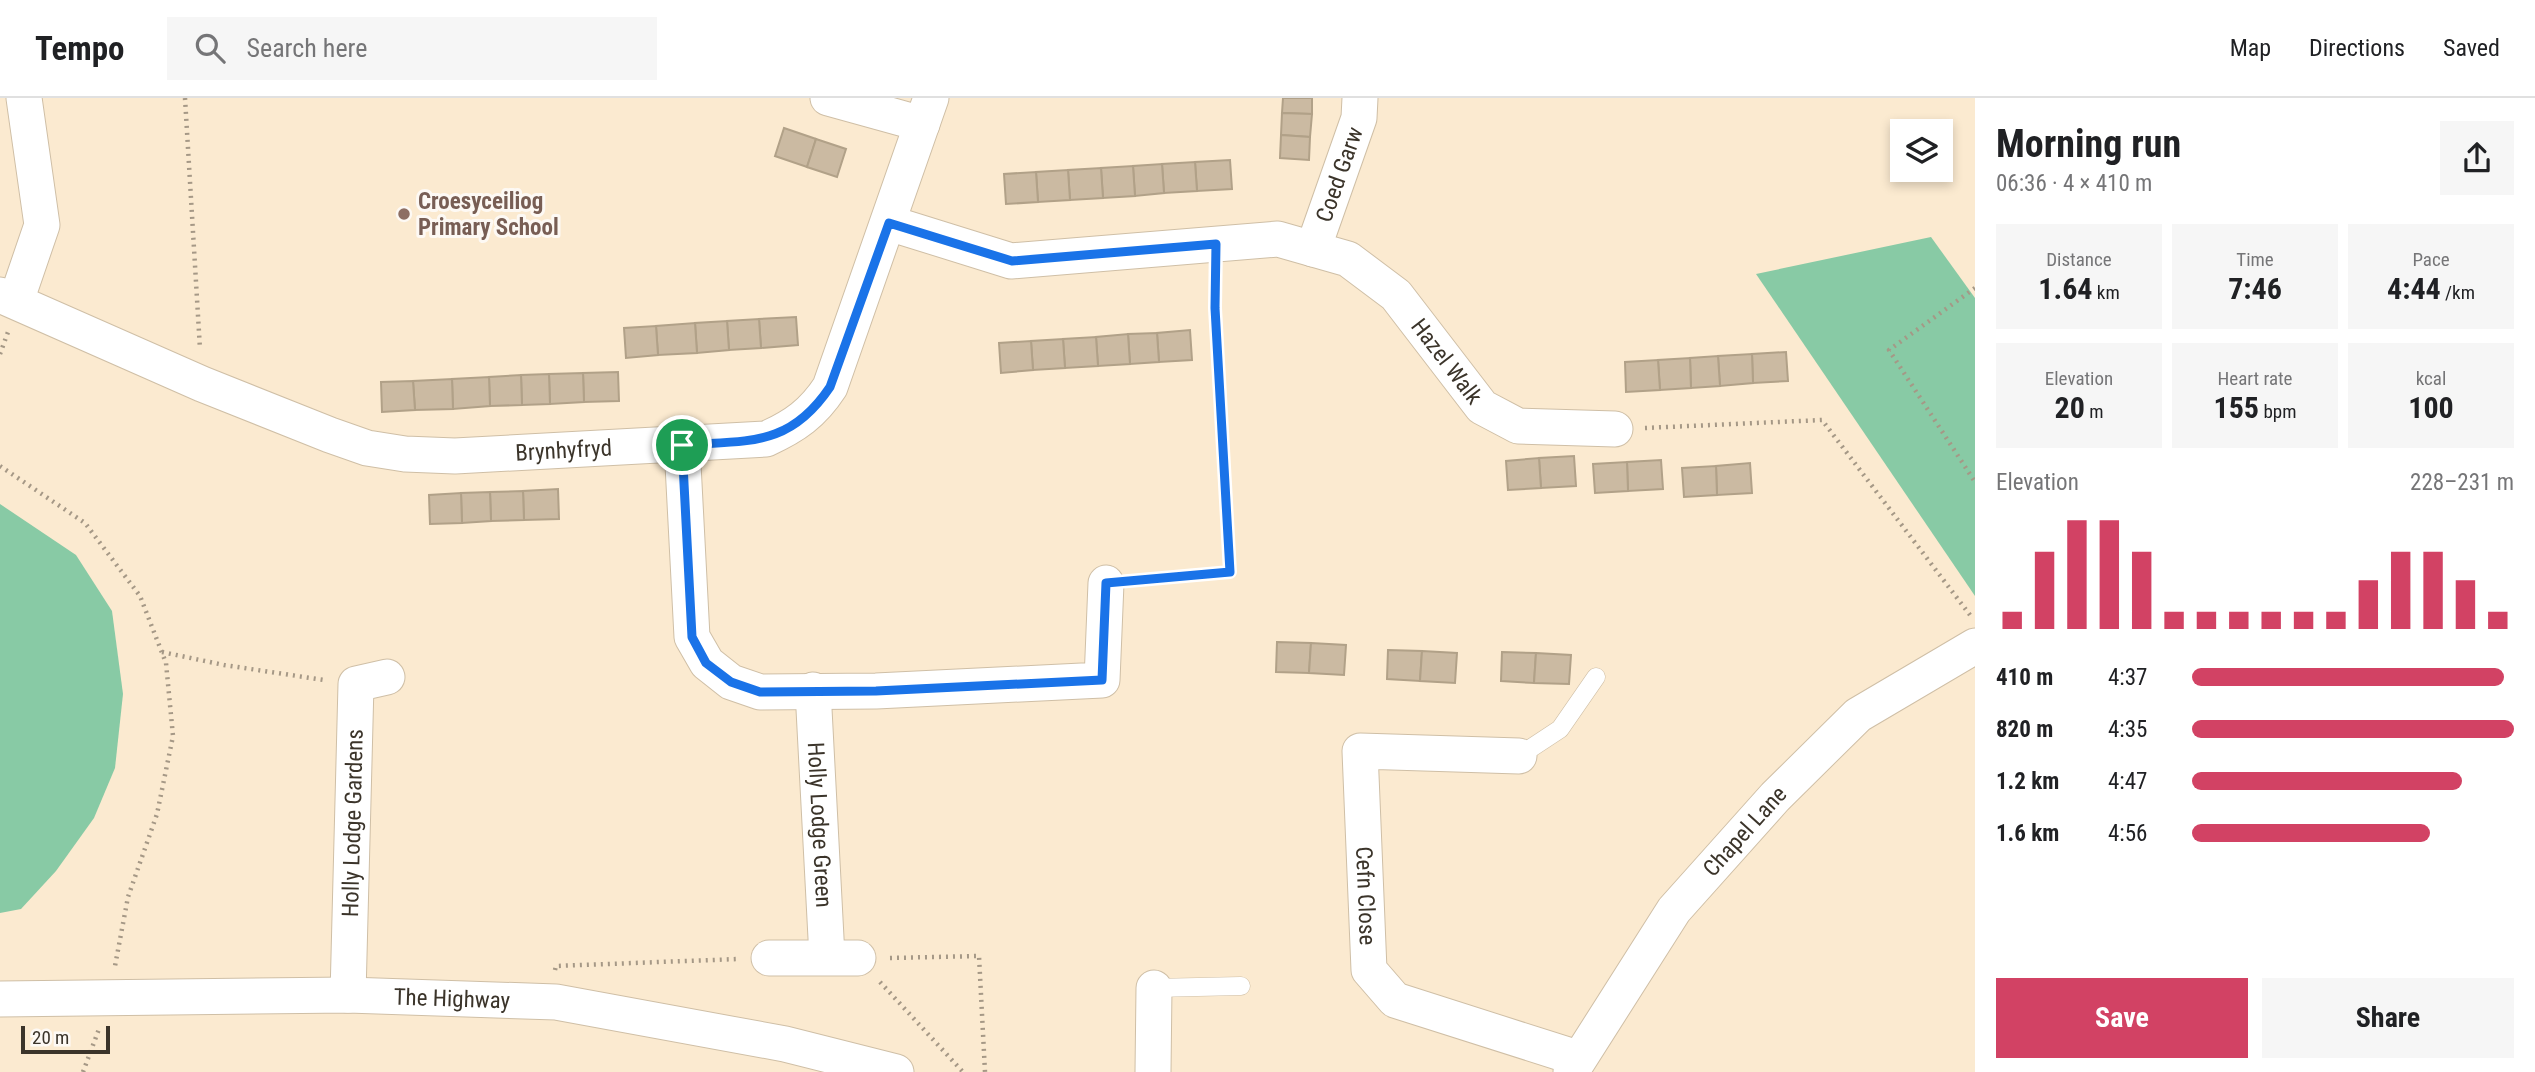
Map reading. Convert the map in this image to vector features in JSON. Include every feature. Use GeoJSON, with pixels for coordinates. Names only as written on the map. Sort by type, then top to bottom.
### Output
{"type":"FeatureCollection","features":[{"type":"Feature","properties":{"kind":"street"},"geometry":{"type":"LineString","coordinates":[[8,298],[42,225],[24,98]]}},
{"type":"Feature","properties":{"kind":"street"},"geometry":{"type":"LineString","coordinates":[[828,98],[927,111]]}},
{"type":"Feature","properties":{"kind":"street","name":"Coed Garw"},"geometry":{"type":"LineString","coordinates":[[1313,249],[1359,118],[1360,98]]}},
{"type":"Feature","properties":{"kind":"street","name":"Brynhyfryd"},"geometry":{"type":"LineString","coordinates":[[8,298],[202,384],[330,436],[367,448],[405,454],[455,456],[766,439],[791,428],[815,409],[830,387],[927,111]]}},
{"type":"Feature","properties":{"kind":"street","name":"Hazel Walk"},"geometry":{"type":"LineString","coordinates":[[889,223],[1012,261],[1278,239],[1348,258],[1396,295],[1482,407],[1518,426],[1615,429]]}},
{"type":"Feature","properties":{"kind":"street"},"geometry":{"type":"LineString","coordinates":[[682,445],[692,637],[706,663],[731,682],[760,692],[876,691],[1102,680],[1106,583]]}},
{"type":"Feature","properties":{"kind":"street","name":"Chapel Lane"},"geometry":{"type":"LineString","coordinates":[[1574,1065],[1674,911],[1775,797],[1858,715],[1975,646]]}},
{"type":"Feature","properties":{"kind":"street","name":"Holly Lodge Gardens"},"geometry":{"type":"LineString","coordinates":[[348,995],[372,680]]}},
{"type":"Feature","properties":{"kind":"street","name":"Holly Lodge Green"},"geometry":{"type":"LineString","coordinates":[[813,690],[842,958]]}},
{"type":"Feature","properties":{"kind":"street","name":"Cefn Close"},"geometry":{"type":"LineString","coordinates":[[1519,756],[1360,751],[1369,970],[1395,1000],[1574,1065]]}},
{"type":"Feature","properties":{"kind":"street"},"geometry":{"type":"LineString","coordinates":[[769,958],[842,958]]}},
{"type":"Feature","properties":{"kind":"street"},"geometry":{"type":"LineString","coordinates":[[1153,1072],[1154,988]]}},
{"type":"Feature","properties":{"kind":"street","name":"The Highway"},"geometry":{"type":"LineString","coordinates":[[0,999],[348,995],[549,1002],[785,1044],[896,1072]]}},
{"type":"Feature","properties":{"kind":"lane"},"geometry":{"type":"LineString","coordinates":[[1519,756],[1560,729],[1596,677]]}},
{"type":"Feature","properties":{"kind":"lane"},"geometry":{"type":"LineString","coordinates":[[1154,988],[1241,986]]}},
{"type":"Feature","properties":{"kind":"path"},"geometry":{"type":"LineString","coordinates":[[185,98],[202,384]]}},
{"type":"Feature","properties":{"kind":"path"},"geometry":{"type":"LineString","coordinates":[[1106,583],[1230,572],[1215,308],[1216,244]]}},
{"type":"Feature","properties":{"kind":"path"},"geometry":{"type":"LineString","coordinates":[[1975,288],[1889,350],[1975,482]]}},
{"type":"Feature","properties":{"kind":"path"},"geometry":{"type":"LineString","coordinates":[[1615,429],[1822,420],[1975,621]]}},
{"type":"Feature","properties":{"kind":"path"},"geometry":{"type":"LineString","coordinates":[[0,466],[85,523],[140,596],[166,663],[173,736],[157,814],[128,897],[108,998],[83,1072]]}},
{"type":"Feature","properties":{"kind":"path"},"geometry":{"type":"LineString","coordinates":[[162,652],[224,665],[372,680]]}},
{"type":"Feature","properties":{"kind":"path"},"geometry":{"type":"LineString","coordinates":[[842,958],[979,956],[985,1072]]}},
{"type":"Feature","properties":{"kind":"path"},"geometry":{"type":"LineString","coordinates":[[549,1002],[556,966],[769,958]]}},
{"type":"Feature","properties":{"kind":"path"},"geometry":{"type":"LineString","coordinates":[[842,958],[963,1072]]}},
{"type":"Feature","properties":{"kind":"green space"},"geometry":{"type":"Polygon","coordinates":[[[1931,237],[1975,298],[1975,596],[1756,274],[1931,237]]]}},
{"type":"Feature","properties":{"kind":"green space"},"geometry":{"type":"Polygon","coordinates":[[[0,504],[76,555],[112,611],[123,694],[115,768],[94,818],[56,871],[21,909],[0,913],[0,504]]]}},
{"type":"Feature","properties":{"kind":"building"},"geometry":{"type":"Polygon","coordinates":[[[1283,98],[1312,98],[1312,114],[1282,113],[1283,98]]]}},
{"type":"Feature","properties":{"kind":"building"},"geometry":{"type":"Polygon","coordinates":[[[1282,113],[1312,114],[1310,137],[1281,135],[1282,113]]]}},
{"type":"Feature","properties":{"kind":"building"},"geometry":{"type":"Polygon","coordinates":[[[784,128],[816,139],[807,167],[775,156],[784,128]]]}},
{"type":"Feature","properties":{"kind":"building"},"geometry":{"type":"Polygon","coordinates":[[[1281,135],[1310,137],[1309,160],[1280,158],[1281,135]]]}},
{"type":"Feature","properties":{"kind":"building"},"geometry":{"type":"Polygon","coordinates":[[[816,139],[846,149],[837,177],[807,167],[816,139]]]}},
{"type":"Feature","properties":{"kind":"building"},"geometry":{"type":"Polygon","coordinates":[[[1230,160],[1232,189],[1197,191],[1195,162],[1230,160]]]}},
{"type":"Feature","properties":{"kind":"building"},"geometry":{"type":"Polygon","coordinates":[[[1195,162],[1197,191],[1164,193],[1162,164],[1195,162]]]}},
{"type":"Feature","properties":{"kind":"building"},"geometry":{"type":"Polygon","coordinates":[[[1162,164],[1164,193],[1135,196],[1133,166],[1162,164]]]}},
{"type":"Feature","properties":{"kind":"building"},"geometry":{"type":"Polygon","coordinates":[[[1133,166],[1135,196],[1103,198],[1101,168],[1133,166]]]}},
{"type":"Feature","properties":{"kind":"building"},"geometry":{"type":"Polygon","coordinates":[[[1101,168],[1103,198],[1070,200],[1068,170],[1101,168]]]}},
{"type":"Feature","properties":{"kind":"building"},"geometry":{"type":"Polygon","coordinates":[[[1068,170],[1070,200],[1038,202],[1036,172],[1068,170]]]}},
{"type":"Feature","properties":{"kind":"building"},"geometry":{"type":"Polygon","coordinates":[[[1036,172],[1038,202],[1006,204],[1004,174],[1036,172]]]}},
{"type":"Feature","properties":{"kind":"building"},"geometry":{"type":"Polygon","coordinates":[[[796,317],[798,345],[761,348],[759,319],[796,317]]]}},
{"type":"Feature","properties":{"kind":"building"},"geometry":{"type":"Polygon","coordinates":[[[759,319],[761,348],[729,350],[727,321],[759,319]]]}},
{"type":"Feature","properties":{"kind":"building"},"geometry":{"type":"Polygon","coordinates":[[[727,321],[729,350],[697,353],[695,323],[727,321]]]}},
{"type":"Feature","properties":{"kind":"building"},"geometry":{"type":"Polygon","coordinates":[[[695,323],[697,353],[658,355],[656,326],[695,323]]]}},
{"type":"Feature","properties":{"kind":"building"},"geometry":{"type":"Polygon","coordinates":[[[656,326],[658,355],[626,358],[624,328],[656,326]]]}},
{"type":"Feature","properties":{"kind":"building"},"geometry":{"type":"Polygon","coordinates":[[[1190,330],[1192,360],[1159,362],[1157,333],[1190,330]]]}},
{"type":"Feature","properties":{"kind":"building"},"geometry":{"type":"Polygon","coordinates":[[[1157,333],[1159,362],[1130,364],[1128,334],[1157,333]]]}},
{"type":"Feature","properties":{"kind":"building"},"geometry":{"type":"Polygon","coordinates":[[[1128,334],[1130,364],[1098,366],[1096,337],[1128,334]]]}},
{"type":"Feature","properties":{"kind":"building"},"geometry":{"type":"Polygon","coordinates":[[[1096,337],[1098,366],[1065,368],[1063,339],[1096,337]]]}},
{"type":"Feature","properties":{"kind":"building"},"geometry":{"type":"Polygon","coordinates":[[[1063,339],[1065,368],[1033,370],[1031,341],[1063,339]]]}},
{"type":"Feature","properties":{"kind":"building"},"geometry":{"type":"Polygon","coordinates":[[[1031,341],[1033,370],[1001,373],[999,343],[1031,341]]]}},
{"type":"Feature","properties":{"kind":"building"},"geometry":{"type":"Polygon","coordinates":[[[1786,352],[1788,381],[1753,383],[1752,354],[1786,352]]]}},
{"type":"Feature","properties":{"kind":"building"},"geometry":{"type":"Polygon","coordinates":[[[1752,354],[1753,383],[1720,386],[1718,356],[1752,354]]]}},
{"type":"Feature","properties":{"kind":"building"},"geometry":{"type":"Polygon","coordinates":[[[1718,356],[1720,386],[1691,388],[1690,358],[1718,356]]]}},
{"type":"Feature","properties":{"kind":"building"},"geometry":{"type":"Polygon","coordinates":[[[1690,358],[1691,388],[1660,390],[1658,360],[1690,358]]]}},
{"type":"Feature","properties":{"kind":"building"},"geometry":{"type":"Polygon","coordinates":[[[1658,360],[1660,390],[1626,392],[1625,362],[1658,360]]]}},
{"type":"Feature","properties":{"kind":"building"},"geometry":{"type":"Polygon","coordinates":[[[618,372],[619,401],[584,402],[583,373],[618,372]]]}},
{"type":"Feature","properties":{"kind":"building"},"geometry":{"type":"Polygon","coordinates":[[[583,373],[584,402],[550,404],[549,374],[583,373]]]}},
{"type":"Feature","properties":{"kind":"building"},"geometry":{"type":"Polygon","coordinates":[[[549,374],[550,404],[522,405],[521,375],[549,374]]]}},
{"type":"Feature","properties":{"kind":"building"},"geometry":{"type":"Polygon","coordinates":[[[521,375],[522,405],[490,406],[489,377],[521,375]]]}},
{"type":"Feature","properties":{"kind":"building"},"geometry":{"type":"Polygon","coordinates":[[[489,377],[490,406],[453,409],[452,379],[489,377]]]}},
{"type":"Feature","properties":{"kind":"building"},"geometry":{"type":"Polygon","coordinates":[[[452,379],[453,409],[415,410],[413,381],[452,379]]]}},
{"type":"Feature","properties":{"kind":"building"},"geometry":{"type":"Polygon","coordinates":[[[413,381],[415,410],[382,412],[381,382],[413,381]]]}},
{"type":"Feature","properties":{"kind":"building"},"geometry":{"type":"Polygon","coordinates":[[[1574,456],[1576,486],[1541,488],[1539,458],[1574,456]]]}},
{"type":"Feature","properties":{"kind":"building"},"geometry":{"type":"Polygon","coordinates":[[[1539,458],[1541,488],[1508,490],[1506,461],[1539,458]]]}},
{"type":"Feature","properties":{"kind":"building"},"geometry":{"type":"Polygon","coordinates":[[[1661,460],[1663,489],[1628,491],[1627,462],[1661,460]]]}},
{"type":"Feature","properties":{"kind":"building"},"geometry":{"type":"Polygon","coordinates":[[[1627,462],[1628,491],[1595,493],[1593,464],[1627,462]]]}},
{"type":"Feature","properties":{"kind":"building"},"geometry":{"type":"Polygon","coordinates":[[[1750,463],[1752,493],[1717,495],[1716,466],[1750,463]]]}},
{"type":"Feature","properties":{"kind":"building"},"geometry":{"type":"Polygon","coordinates":[[[1716,466],[1717,495],[1684,497],[1682,468],[1716,466]]]}},
{"type":"Feature","properties":{"kind":"building"},"geometry":{"type":"Polygon","coordinates":[[[558,489],[559,519],[524,520],[523,491],[558,489]]]}},
{"type":"Feature","properties":{"kind":"building"},"geometry":{"type":"Polygon","coordinates":[[[523,491],[524,520],[491,521],[490,492],[523,491]]]}},
{"type":"Feature","properties":{"kind":"building"},"geometry":{"type":"Polygon","coordinates":[[[490,492],[491,521],[462,523],[461,493],[490,492]]]}},
{"type":"Feature","properties":{"kind":"building"},"geometry":{"type":"Polygon","coordinates":[[[461,493],[462,523],[430,524],[429,495],[461,493]]]}},
{"type":"Feature","properties":{"kind":"building"},"geometry":{"type":"Polygon","coordinates":[[[1277,642],[1311,643],[1309,673],[1276,672],[1277,642]]]}},
{"type":"Feature","properties":{"kind":"building"},"geometry":{"type":"Polygon","coordinates":[[[1311,643],[1346,645],[1344,675],[1309,673],[1311,643]]]}},
{"type":"Feature","properties":{"kind":"building"},"geometry":{"type":"Polygon","coordinates":[[[1388,650],[1422,651],[1420,681],[1387,679],[1388,650]]]}},
{"type":"Feature","properties":{"kind":"building"},"geometry":{"type":"Polygon","coordinates":[[[1422,651],[1457,653],[1455,683],[1420,681],[1422,651]]]}},
{"type":"Feature","properties":{"kind":"building"},"geometry":{"type":"Polygon","coordinates":[[[1502,652],[1536,653],[1534,683],[1501,681],[1502,652]]]}},
{"type":"Feature","properties":{"kind":"building"},"geometry":{"type":"Polygon","coordinates":[[[1536,653],[1571,655],[1569,684],[1534,683],[1536,653]]]}},
{"type":"Feature","properties":{"kind":"place","name":"Croesyceiliog Primary School"},"geometry":{"type":"Point","coordinates":[404,214]}},
{"type":"Feature","properties":{"kind":"route"},"geometry":{"type":"LineString","coordinates":[[889,223],[1012,261],[1216,244],[1215,308],[1230,572],[1106,583],[1102,680],[876,691],[760,692],[731,682],[706,663],[692,637],[682,445],[766,439],[791,428],[815,409],[830,387],[889,223]]}}]}
